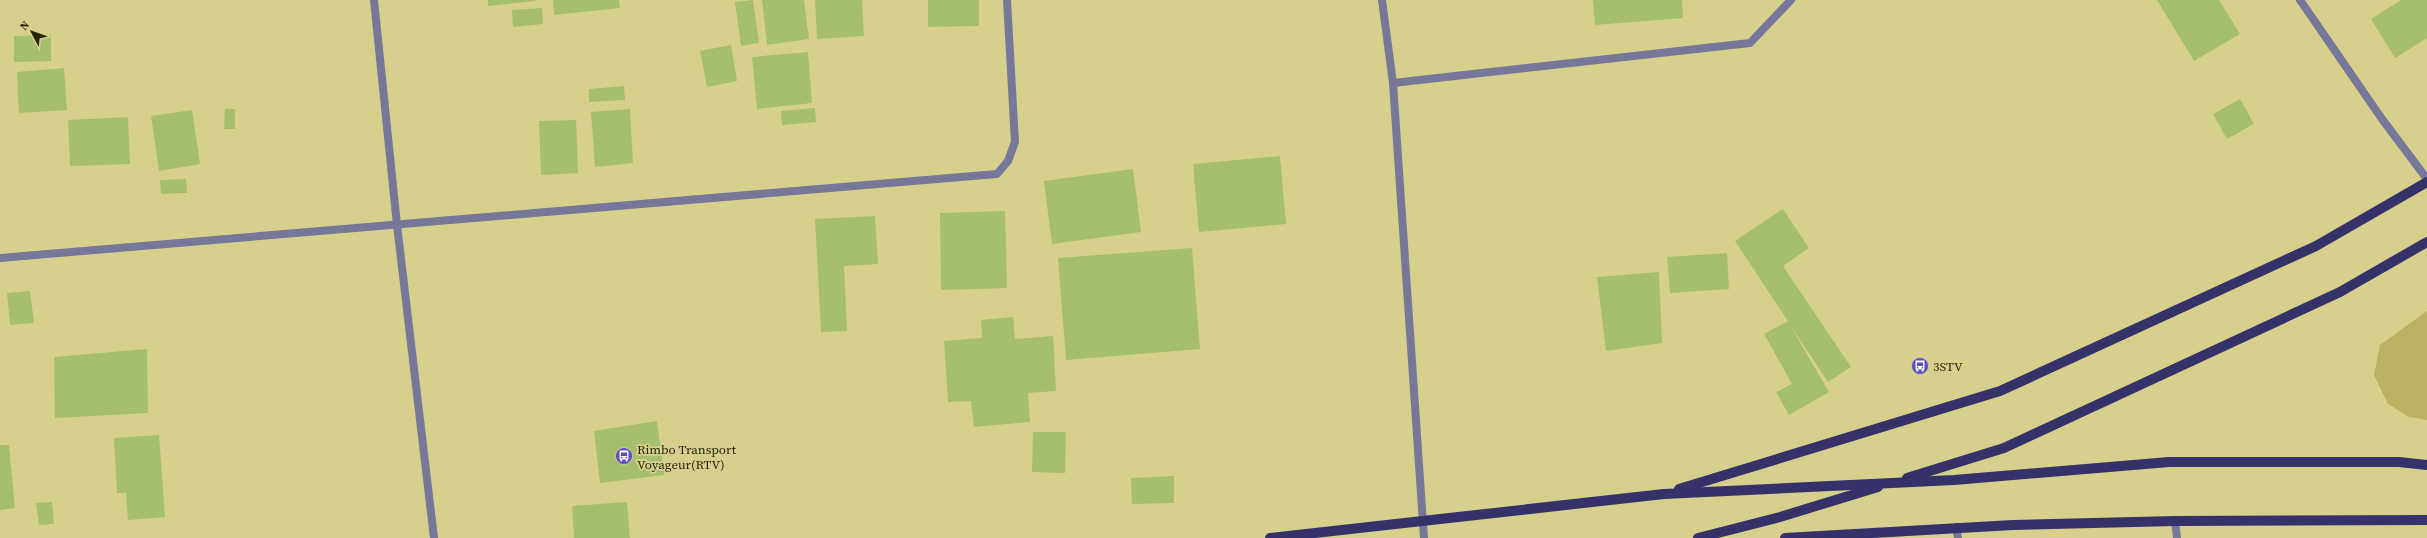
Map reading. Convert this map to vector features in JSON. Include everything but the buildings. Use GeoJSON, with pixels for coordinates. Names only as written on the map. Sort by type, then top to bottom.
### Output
{"type":"FeatureCollection","features":[{"type":"Feature","properties":{"kind":"main road"},"geometry":{"type":"LineString","coordinates":[[1664,494],[2000,391],[2316,246],[2427,182]]}},
{"type":"Feature","properties":{"kind":"main road"},"geometry":{"type":"LineString","coordinates":[[1698,538],[1780,517],[2004,448],[2340,292],[2427,242]]}},
{"type":"Feature","properties":{"kind":"main road"},"geometry":{"type":"LineString","coordinates":[[1270,538],[1422,519],[1664,494],[1954,480],[2169,462],[2399,462],[2427,465]]}},
{"type":"Feature","properties":{"kind":"main road"},"geometry":{"type":"LineString","coordinates":[[1785,538],[1956,526],[2175,521],[2427,520]]}},
{"type":"Feature","properties":{"kind":"street"},"geometry":{"type":"LineString","coordinates":[[374,0],[397,225],[434,538]]}},
{"type":"Feature","properties":{"kind":"street"},"geometry":{"type":"LineString","coordinates":[[0,258],[997,174],[1008,161],[1015,142],[1007,0]]}},
{"type":"Feature","properties":{"kind":"street"},"geometry":{"type":"LineString","coordinates":[[1382,0],[1393,83],[1424,538]]}},
{"type":"Feature","properties":{"kind":"street"},"geometry":{"type":"LineString","coordinates":[[1393,83],[1750,44],[1791,0]]}},
{"type":"Feature","properties":{"kind":"street"},"geometry":{"type":"LineString","coordinates":[[2300,0],[2382,119],[2427,179]]}},
{"type":"Feature","properties":{"kind":"street"},"geometry":{"type":"LineString","coordinates":[[2175,521],[2178,538]]}},
{"type":"Feature","properties":{"kind":"street"},"geometry":{"type":"LineString","coordinates":[[1956,526],[1958,538]]}},
{"type":"Feature","properties":{"kind":"shaded area"},"geometry":{"type":"Polygon","coordinates":[[[2427,311],[2427,420],[2409,417],[2388,404],[2374,375],[2380,345],[2427,311]]]}},
{"type":"Feature","properties":{"kind":"place","name":"3STV"},"geometry":{"type":"Point","coordinates":[1920,366]}},
{"type":"Feature","properties":{"kind":"place","name":"Rimbo Transport Voyageur(RTV)"},"geometry":{"type":"Point","coordinates":[624,456]}}]}
